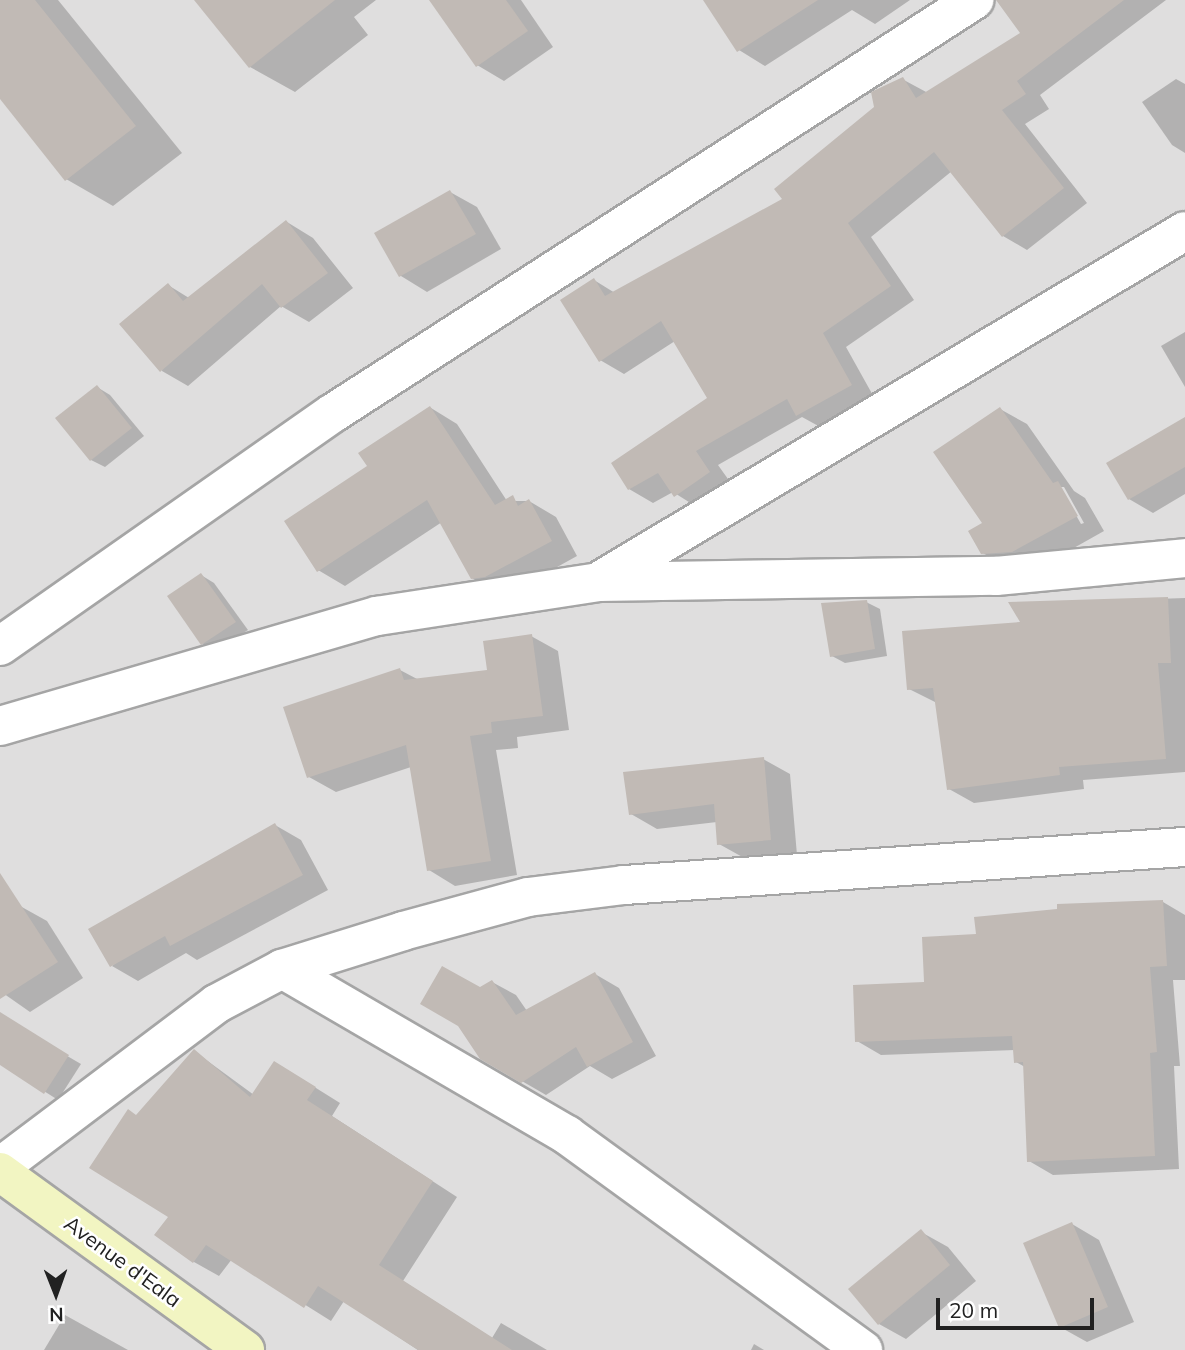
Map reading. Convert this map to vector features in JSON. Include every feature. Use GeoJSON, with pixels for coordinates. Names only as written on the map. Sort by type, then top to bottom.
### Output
{"type":"FeatureCollection","features":[{"type":"Feature","properties":{"kind":"street"},"geometry":{"type":"LineString","coordinates":[[0,646],[334,413],[974,0]]}},
{"type":"Feature","properties":{"kind":"street"},"geometry":{"type":"LineString","coordinates":[[598,582],[1185,231]]}},
{"type":"Feature","properties":{"kind":"street"},"geometry":{"type":"LineString","coordinates":[[0,726],[377,616],[598,582],[996,576],[1185,558]]}},
{"type":"Feature","properties":{"kind":"street"},"geometry":{"type":"LineString","coordinates":[[0,1169],[149,1051],[216,1004],[282,969],[528,897],[624,885],[1185,847]]}},
{"type":"Feature","properties":{"kind":"street"},"geometry":{"type":"LineString","coordinates":[[282,969],[566,1135],[863,1350]]}},
{"type":"Feature","properties":{"kind":"street","name":"Avenue d'Eala"},"geometry":{"type":"LineString","coordinates":[[0,1169],[245,1350]]}},
{"type":"Feature","properties":{"kind":"shaded area"},"geometry":{"type":"Polygon","coordinates":[[[0,0],[1185,0],[1185,1350],[0,1350],[0,0]]]}},
{"type":"Feature","properties":{"kind":"building"},"geometry":{"type":"Polygon","coordinates":[[[0,0],[35,0],[136,126],[65,181],[0,99],[0,0]]]}},
{"type":"Feature","properties":{"kind":"building"},"geometry":{"type":"Polygon","coordinates":[[[194,0],[335,0],[249,68],[194,0]]]}},
{"type":"Feature","properties":{"kind":"building"},"geometry":{"type":"Polygon","coordinates":[[[429,0],[506,0],[528,31],[476,67],[429,0]]]}},
{"type":"Feature","properties":{"kind":"building"},"geometry":{"type":"Polygon","coordinates":[[[703,0],[818,0],[737,52],[703,0]]]}},
{"type":"Feature","properties":{"kind":"building"},"geometry":{"type":"Polygon","coordinates":[[[996,0],[1124,0],[1017,81],[1026,94],[1002,110],[1064,188],[1002,237],[934,152],[848,223],[891,286],[823,333],[852,385],[796,416],[787,399],[696,451],[710,472],[674,497],[658,473],[628,490],[611,463],[707,398],[661,321],[599,362],[560,300],[594,278],[605,296],[782,199],[774,189],[874,107],[871,92],[903,77],[916,98],[1020,33],[996,0]]]}},
{"type":"Feature","properties":{"kind":"building"},"geometry":{"type":"Polygon","coordinates":[[[450,190],[476,234],[399,277],[374,233],[450,190]]]}},
{"type":"Feature","properties":{"kind":"building"},"geometry":{"type":"Polygon","coordinates":[[[286,220],[328,273],[281,308],[262,284],[160,372],[119,324],[168,283],[183,301],[286,220]]]}},
{"type":"Feature","properties":{"kind":"building"},"geometry":{"type":"Polygon","coordinates":[[[97,385],[132,428],[90,461],[55,418],[97,385]]]}},
{"type":"Feature","properties":{"kind":"building"},"geometry":{"type":"Polygon","coordinates":[[[430,406],[495,505],[513,495],[518,506],[529,499],[552,541],[485,577],[471,579],[427,500],[317,572],[284,521],[367,466],[358,453],[430,406]]]}},
{"type":"Feature","properties":{"kind":"building"},"geometry":{"type":"Polygon","coordinates":[[[1000,407],[1053,483],[1058,481],[1078,516],[1012,552],[981,554],[968,531],[982,523],[933,452],[1000,407]]]}},
{"type":"Feature","properties":{"kind":"building"},"geometry":{"type":"Polygon","coordinates":[[[1185,417],[1185,467],[1128,500],[1106,463],[1185,417]]]}},
{"type":"Feature","properties":{"kind":"building"},"geometry":{"type":"Polygon","coordinates":[[[201,573],[236,622],[201,645],[167,596],[201,573]]]}},
{"type":"Feature","properties":{"kind":"building"},"geometry":{"type":"Polygon","coordinates":[[[1168,597],[1171,663],[1158,663],[1166,759],[1059,767],[1060,775],[947,790],[933,688],[907,690],[902,631],[1020,622],[1008,602],[1168,597]]]}},
{"type":"Feature","properties":{"kind":"building"},"geometry":{"type":"Polygon","coordinates":[[[867,600],[875,649],[830,657],[821,603],[867,600]]]}},
{"type":"Feature","properties":{"kind":"building"},"geometry":{"type":"Polygon","coordinates":[[[532,634],[543,716],[491,722],[492,733],[470,736],[491,861],[427,871],[406,745],[307,778],[283,707],[400,668],[404,680],[487,670],[483,641],[532,634]]]}},
{"type":"Feature","properties":{"kind":"building"},"geometry":{"type":"Polygon","coordinates":[[[764,757],[771,840],[717,845],[714,804],[629,815],[623,772],[764,757]]]}},
{"type":"Feature","properties":{"kind":"building"},"geometry":{"type":"Polygon","coordinates":[[[275,823],[303,875],[170,946],[165,936],[110,967],[88,929],[275,823]]]}},
{"type":"Feature","properties":{"kind":"building"},"geometry":{"type":"Polygon","coordinates":[[[0,873],[58,962],[0,999],[0,873]]]}},
{"type":"Feature","properties":{"kind":"building"},"geometry":{"type":"Polygon","coordinates":[[[1163,900],[1167,966],[1150,967],[1157,1052],[1150,1053],[1155,1156],[1027,1162],[1023,1062],[1014,1063],[1012,1036],[855,1042],[853,985],[924,982],[922,937],[976,934],[974,917],[1057,909],[1057,904],[1163,900]]]}},
{"type":"Feature","properties":{"kind":"building"},"geometry":{"type":"Polygon","coordinates":[[[442,966],[480,987],[492,980],[516,1015],[595,972],[633,1042],[587,1067],[576,1047],[521,1083],[480,1059],[458,1026],[420,1004],[442,966]]]}},
{"type":"Feature","properties":{"kind":"building"},"geometry":{"type":"Polygon","coordinates":[[[0,1012],[69,1055],[44,1094],[0,1065],[0,1012]]]}},
{"type":"Feature","properties":{"kind":"building"},"geometry":{"type":"Polygon","coordinates":[[[194,1049],[250,1097],[274,1061],[316,1087],[307,1100],[433,1181],[379,1265],[512,1350],[418,1350],[318,1286],[304,1308],[206,1245],[193,1263],[154,1235],[168,1217],[89,1168],[128,1109],[136,1115],[194,1049]]]}},
{"type":"Feature","properties":{"kind":"building"},"geometry":{"type":"Polygon","coordinates":[[[1072,1222],[1108,1307],[1059,1328],[1023,1243],[1072,1222]]]}},
{"type":"Feature","properties":{"kind":"building"},"geometry":{"type":"Polygon","coordinates":[[[921,1229],[950,1265],[878,1325],[848,1289],[921,1229]]]}}]}
